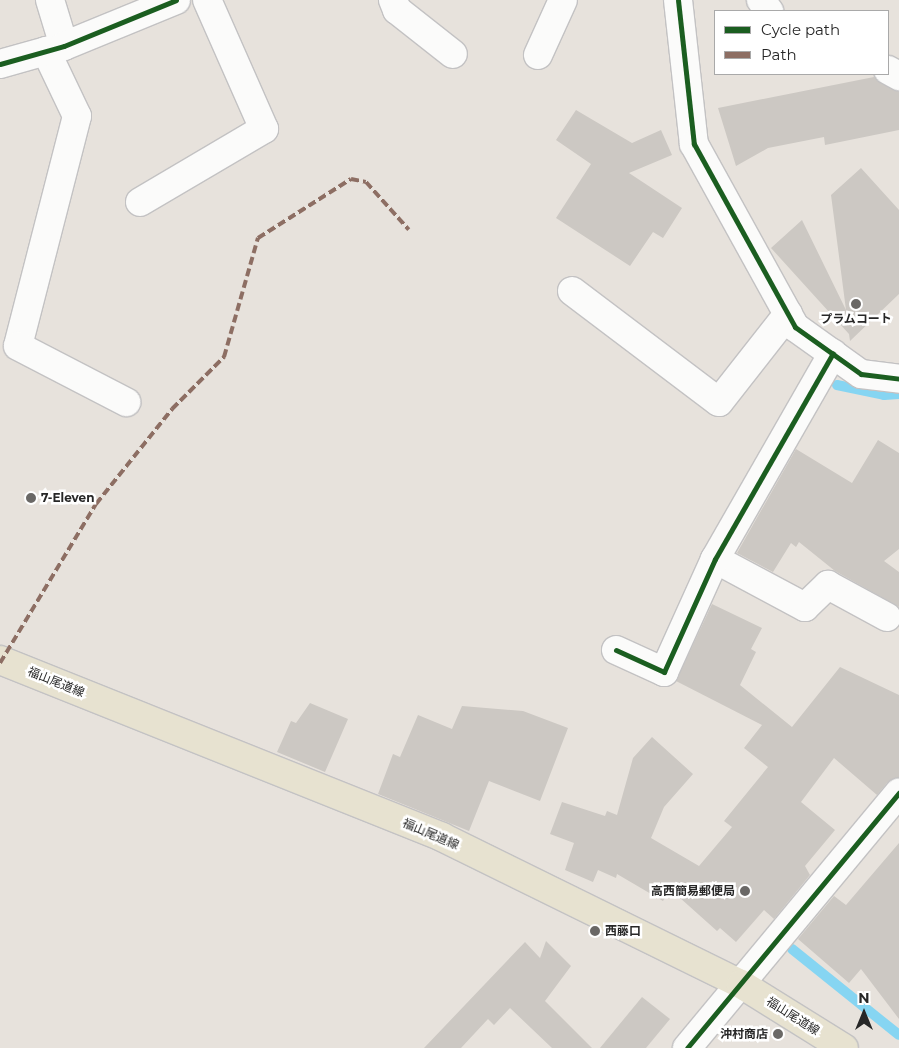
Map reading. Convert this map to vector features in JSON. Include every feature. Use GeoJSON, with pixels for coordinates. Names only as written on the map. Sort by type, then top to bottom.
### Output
{"type":"FeatureCollection","features":[{"type":"Feature","properties":{"kind":"main road","name":"福山尾道線"},"geometry":{"type":"LineString","coordinates":[[0,660],[442,837],[741,984],[844,1048]]}},
{"type":"Feature","properties":{"kind":"street"},"geometry":{"type":"LineString","coordinates":[[50,0],[55,49],[77,116],[18,346],[126,402]]}},
{"type":"Feature","properties":{"kind":"street"},"geometry":{"type":"LineString","coordinates":[[0,64],[55,49],[176,0]]}},
{"type":"Feature","properties":{"kind":"street"},"geometry":{"type":"LineString","coordinates":[[140,202],[264,128],[206,0]]}},
{"type":"Feature","properties":{"kind":"street"},"geometry":{"type":"LineString","coordinates":[[393,0],[397,10],[452,54]]}},
{"type":"Feature","properties":{"kind":"street"},"geometry":{"type":"LineString","coordinates":[[538,55],[563,0]]}},
{"type":"Feature","properties":{"kind":"street"},"geometry":{"type":"LineString","coordinates":[[678,0],[694,144],[795,327],[861,374],[899,379]]}},
{"type":"Feature","properties":{"kind":"street"},"geometry":{"type":"LineString","coordinates":[[572,291],[718,402],[788,314]]}},
{"type":"Feature","properties":{"kind":"street"},"geometry":{"type":"LineString","coordinates":[[616,650],[664,672],[716,559],[833,353]]}},
{"type":"Feature","properties":{"kind":"street"},"geometry":{"type":"LineString","coordinates":[[716,559],[806,607],[828,585],[887,617]]}},
{"type":"Feature","properties":{"kind":"street"},"geometry":{"type":"LineString","coordinates":[[687,1048],[899,793]]}},
{"type":"Feature","properties":{"kind":"building"},"geometry":{"type":"Polygon","coordinates":[[[874,77],[899,92],[899,130],[825,145],[824,137],[768,148],[736,166],[718,108],[874,77]]]}},
{"type":"Feature","properties":{"kind":"building"},"geometry":{"type":"Polygon","coordinates":[[[576,110],[632,143],[661,130],[672,155],[629,173],[682,208],[663,238],[653,232],[630,266],[556,218],[591,164],[556,140],[576,110]]]}},
{"type":"Feature","properties":{"kind":"building"},"geometry":{"type":"Polygon","coordinates":[[[861,168],[899,210],[899,294],[850,341],[849,334],[771,248],[802,220],[846,310],[831,195],[861,168]]]}},
{"type":"Feature","properties":{"kind":"building"},"geometry":{"type":"Polygon","coordinates":[[[878,440],[899,453],[899,549],[884,561],[899,572],[899,607],[835,571],[799,542],[796,547],[791,543],[773,572],[737,553],[796,449],[852,483],[878,440]]]}},
{"type":"Feature","properties":{"kind":"building"},"geometry":{"type":"Polygon","coordinates":[[[712,604],[762,628],[751,649],[756,652],[740,685],[792,727],[840,667],[899,695],[899,778],[887,783],[877,795],[834,758],[801,802],[835,830],[805,866],[810,875],[774,919],[764,910],[736,942],[720,928],[717,931],[670,889],[663,901],[617,874],[616,878],[598,870],[593,882],[565,870],[574,843],[550,834],[562,802],[605,816],[607,811],[617,815],[633,758],[652,737],[693,774],[664,807],[651,838],[699,866],[732,827],[724,821],[768,767],[744,748],[762,725],[676,681],[712,604]]]}},
{"type":"Feature","properties":{"kind":"building"},"geometry":{"type":"Polygon","coordinates":[[[310,703],[348,719],[325,772],[277,752],[291,721],[296,723],[310,703]]]}},
{"type":"Feature","properties":{"kind":"building"},"geometry":{"type":"Polygon","coordinates":[[[462,706],[523,711],[568,728],[540,801],[489,781],[469,831],[378,794],[393,754],[400,757],[418,715],[452,729],[462,706]]]}},
{"type":"Feature","properties":{"kind":"building"},"geometry":{"type":"Polygon","coordinates":[[[899,843],[899,1019],[861,969],[849,983],[798,939],[834,896],[846,905],[899,843]]]}},
{"type":"Feature","properties":{"kind":"building"},"geometry":{"type":"Polygon","coordinates":[[[546,941],[571,966],[545,1001],[592,1048],[552,1048],[510,1008],[494,1025],[488,1019],[461,1048],[424,1048],[525,942],[540,958],[546,941]]]}},
{"type":"Feature","properties":{"kind":"building"},"geometry":{"type":"Polygon","coordinates":[[[642,997],[670,1019],[646,1048],[600,1048],[642,997]]]}},
{"type":"Feature","properties":{"kind":"waterway"},"geometry":{"type":"LineString","coordinates":[[837,385],[884,395],[899,394]]}},
{"type":"Feature","properties":{"kind":"waterway"},"geometry":{"type":"LineString","coordinates":[[792,949],[899,1035]]}},
{"type":"Feature","properties":{"kind":"marked path"},"geometry":{"type":"LineString","coordinates":[[0,663],[96,504],[172,409],[224,357],[258,238],[351,179],[366,182],[409,230]]}},
{"type":"Feature","properties":{"kind":"cycle path"},"geometry":{"type":"LineString","coordinates":[[0,64],[64,46],[176,0]]}},
{"type":"Feature","properties":{"kind":"cycle path"},"geometry":{"type":"LineString","coordinates":[[678,0],[694,144],[795,327],[861,374],[899,379]]}},
{"type":"Feature","properties":{"kind":"cycle path"},"geometry":{"type":"LineString","coordinates":[[616,650],[664,672],[715,559],[833,353]]}},
{"type":"Feature","properties":{"kind":"cycle path"},"geometry":{"type":"LineString","coordinates":[[687,1048],[899,793]]}},
{"type":"Feature","properties":{"kind":"place","name":"プラムコート"},"geometry":{"type":"Point","coordinates":[856,304]}},
{"type":"Feature","properties":{"kind":"place","name":"7-Eleven"},"geometry":{"type":"Point","coordinates":[31,498]}},
{"type":"Feature","properties":{"kind":"place","name":"高西簡易郵便局"},"geometry":{"type":"Point","coordinates":[745,891]}},
{"type":"Feature","properties":{"kind":"place","name":"西藤口"},"geometry":{"type":"Point","coordinates":[595,931]}},
{"type":"Feature","properties":{"kind":"place","name":"沖村商店"},"geometry":{"type":"Point","coordinates":[778,1034]}}]}
